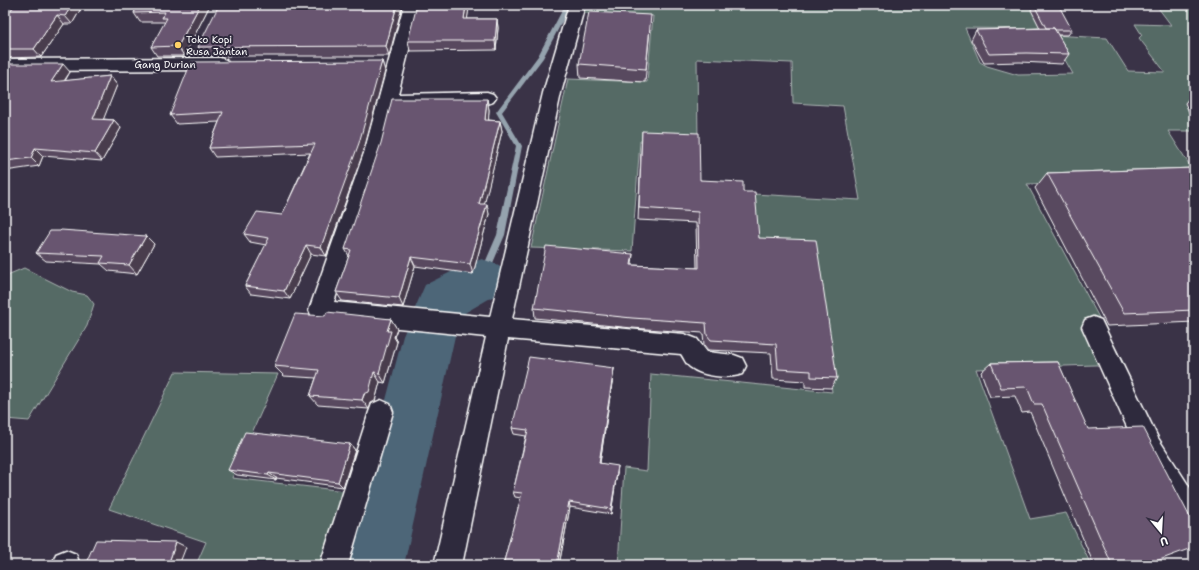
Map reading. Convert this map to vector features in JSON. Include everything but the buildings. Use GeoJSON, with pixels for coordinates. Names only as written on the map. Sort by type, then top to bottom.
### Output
{"type":"FeatureCollection","features":[{"type":"Feature","properties":{"kind":"street"},"geometry":{"type":"LineString","coordinates":[[412,5],[391,63],[389,100],[374,153],[320,310],[498,328],[684,344],[690,346],[694,355],[703,362],[734,366]]}},
{"type":"Feature","properties":{"kind":"street"},"geometry":{"type":"LineString","coordinates":[[448,565],[498,328],[552,93],[577,5]]}},
{"type":"Feature","properties":{"kind":"street","name":"Gang Durian"},"geometry":{"type":"LineString","coordinates":[[5,65],[193,57],[237,63]]}},
{"type":"Feature","properties":{"kind":"street"},"geometry":{"type":"LineString","coordinates":[[389,100],[487,98]]}},
{"type":"Feature","properties":{"kind":"street"},"geometry":{"type":"LineString","coordinates":[[1093,327],[1149,447],[1194,519]]}},
{"type":"Feature","properties":{"kind":"street"},"geometry":{"type":"LineString","coordinates":[[334,565],[381,412]]}},
{"type":"Feature","properties":{"kind":"green space"},"geometry":{"type":"Polygon","coordinates":[[[587,5],[1030,5],[1045,29],[965,28],[980,62],[987,66],[1018,75],[1073,74],[1051,35],[1107,38],[1128,71],[1165,72],[1139,38],[1142,35],[1135,24],[1171,25],[1156,5],[1194,5],[1194,131],[1168,131],[1194,172],[1194,179],[1027,184],[1124,364],[976,369],[1030,519],[1066,513],[1091,565],[618,565],[624,468],[647,471],[651,374],[832,392],[815,251],[758,247],[753,194],[860,200],[843,106],[793,103],[792,63],[697,59],[698,143],[640,141],[632,251],[531,248],[568,79],[647,82],[653,16],[583,13],[584,8],[587,5]]]}},
{"type":"Feature","properties":{"kind":"green space"},"geometry":{"type":"Polygon","coordinates":[[[24,268],[72,292],[87,295],[94,304],[87,326],[29,421],[5,419],[5,276],[24,268]]]}},
{"type":"Feature","properties":{"kind":"green space"},"geometry":{"type":"Polygon","coordinates":[[[175,372],[278,374],[232,478],[345,491],[319,565],[196,565],[206,542],[109,509],[175,372]]]}},
{"type":"Feature","properties":{"kind":"waterway"},"geometry":{"type":"LineString","coordinates":[[482,279],[501,235],[519,146],[499,112],[541,57],[568,5]]}},
{"type":"Feature","properties":{"kind":"waterway"},"geometry":{"type":"LineString","coordinates":[[373,565],[429,336],[443,300],[482,279]]}},
{"type":"Feature","properties":{"kind":"place","name":"Toko Kopi Rusa Jantan"},"geometry":{"type":"Point","coordinates":[178,45]}}]}
